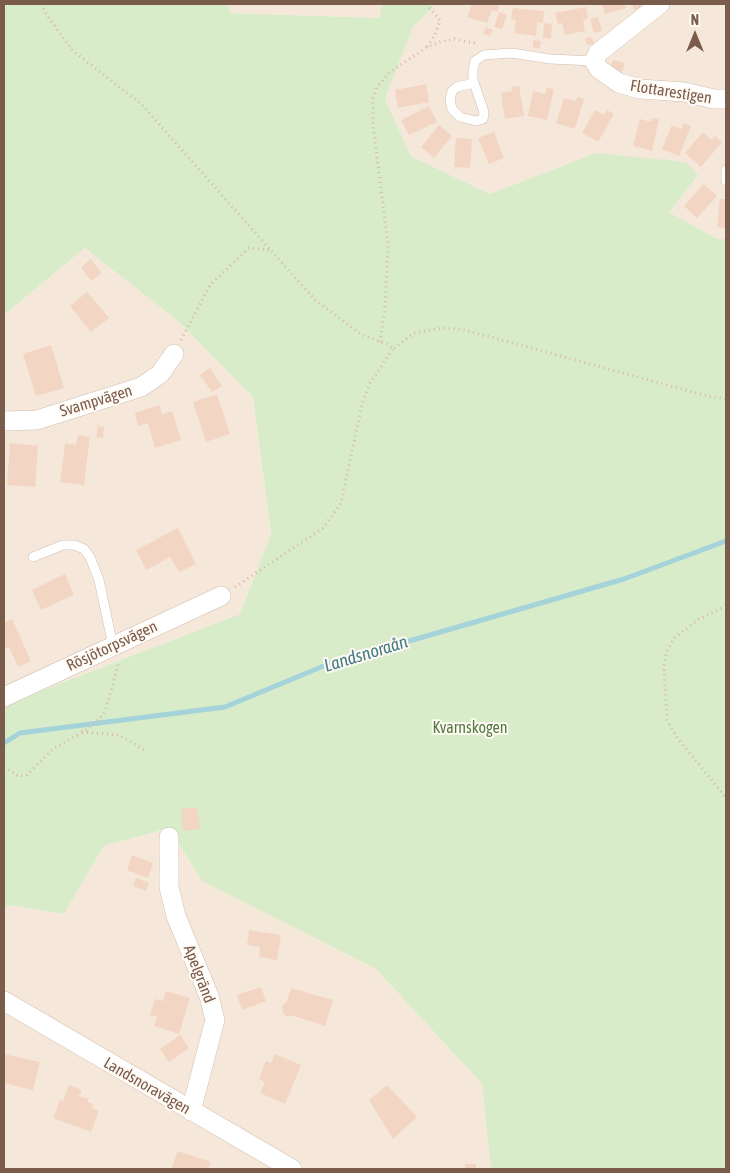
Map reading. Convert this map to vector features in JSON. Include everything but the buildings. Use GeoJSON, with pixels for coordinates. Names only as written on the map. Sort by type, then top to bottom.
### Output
{"type":"FeatureCollection","features":[{"type":"Feature","properties":{"kind":"street"},"geometry":{"type":"LineString","coordinates":[[594,61],[598,53],[660,4]]}},
{"type":"Feature","properties":{"kind":"street","name":"Flottarestigen"},"geometry":{"type":"LineString","coordinates":[[594,61],[598,70],[619,83],[640,90],[684,92],[726,99]]}},
{"type":"Feature","properties":{"kind":"street","name":"Svampvägen"},"geometry":{"type":"LineString","coordinates":[[4,421],[37,420],[141,387],[160,374],[174,354]]}},
{"type":"Feature","properties":{"kind":"street","name":"Rösjötorpsvägen"},"geometry":{"type":"LineString","coordinates":[[4,696],[220,596]]}},
{"type":"Feature","properties":{"kind":"street","name":"Apelgränd"},"geometry":{"type":"LineString","coordinates":[[169,837],[169,887],[176,916],[209,996],[215,1020],[191,1111]]}},
{"type":"Feature","properties":{"kind":"street","name":"Landsnoravägen"},"geometry":{"type":"LineString","coordinates":[[4,1001],[292,1169]]}},
{"type":"Feature","properties":{"kind":"lane"},"geometry":{"type":"LineString","coordinates":[[474,83],[457,87],[452,91],[450,100],[452,109],[460,117],[476,121],[483,119],[484,112],[474,83],[473,70],[475,62],[487,54],[512,53],[550,59],[594,61]]}},
{"type":"Feature","properties":{"kind":"lane"},"geometry":{"type":"LineString","coordinates":[[726,170],[726,181]]}},
{"type":"Feature","properties":{"kind":"lane"},"geometry":{"type":"LineString","coordinates":[[33,557],[62,545],[74,545],[84,548],[90,557],[99,580],[113,646]]}},
{"type":"Feature","properties":{"kind":"path"},"geometry":{"type":"LineString","coordinates":[[41,4],[48,17],[73,51],[141,104],[315,300],[362,335],[393,349]]}},
{"type":"Feature","properties":{"kind":"path"},"geometry":{"type":"LineString","coordinates":[[426,4],[440,20],[435,35],[427,47]]}},
{"type":"Feature","properties":{"kind":"path"},"geometry":{"type":"LineString","coordinates":[[380,342],[385,308],[388,245],[373,125],[373,98],[376,87],[389,73],[427,47],[440,42],[462,39],[479,44],[487,54]]}},
{"type":"Feature","properties":{"kind":"path"},"geometry":{"type":"LineString","coordinates":[[174,354],[210,285],[249,248],[269,250]]}},
{"type":"Feature","properties":{"kind":"path"},"geometry":{"type":"LineString","coordinates":[[220,596],[323,528],[340,502],[362,404],[370,384],[393,349],[414,333],[442,328],[461,329],[708,396],[726,399]]}},
{"type":"Feature","properties":{"kind":"path"},"geometry":{"type":"LineString","coordinates":[[726,606],[699,619],[674,638],[666,653],[664,667],[667,720],[676,736],[726,798]]}},
{"type":"Feature","properties":{"kind":"path"},"geometry":{"type":"LineString","coordinates":[[4,766],[18,776],[27,775],[53,749],[88,729],[102,716],[106,709],[118,666],[113,646]]}},
{"type":"Feature","properties":{"kind":"path"},"geometry":{"type":"LineString","coordinates":[[82,732],[119,736],[146,751]]}},
{"type":"Feature","properties":{"kind":"shaded area"},"geometry":{"type":"Polygon","coordinates":[[[227,4],[382,4],[379,18],[231,13],[227,4]]]}},
{"type":"Feature","properties":{"kind":"shaded area"},"geometry":{"type":"Polygon","coordinates":[[[436,4],[726,4],[726,239],[717,239],[669,212],[698,175],[595,153],[490,194],[411,156],[385,99],[413,27],[436,4]]]}},
{"type":"Feature","properties":{"kind":"shaded area"},"geometry":{"type":"Polygon","coordinates":[[[85,248],[179,322],[253,397],[271,534],[240,614],[4,705],[4,315],[85,248]]]}},
{"type":"Feature","properties":{"kind":"shaded area"},"geometry":{"type":"Polygon","coordinates":[[[169,828],[202,881],[376,969],[482,1084],[491,1169],[4,1169],[4,912],[8,905],[64,914],[104,846],[169,828]]]}},
{"type":"Feature","properties":{"kind":"green space","name":"Kvarnskogen"},"geometry":{"type":"Polygon","coordinates":[[[4,4],[227,4],[231,13],[379,18],[382,4],[436,4],[413,27],[385,99],[411,156],[490,194],[595,153],[686,162],[698,175],[669,212],[717,239],[726,239],[726,1169],[491,1169],[482,1084],[376,969],[202,881],[169,828],[104,846],[64,914],[8,905],[4,912],[4,705],[240,614],[271,534],[253,397],[179,322],[85,248],[4,315],[4,4]]]}},
{"type":"Feature","properties":{"kind":"waterway","name":"Landsnoraån"},"geometry":{"type":"LineString","coordinates":[[4,743],[20,733],[225,707],[326,665],[624,579],[726,541]]}}]}
